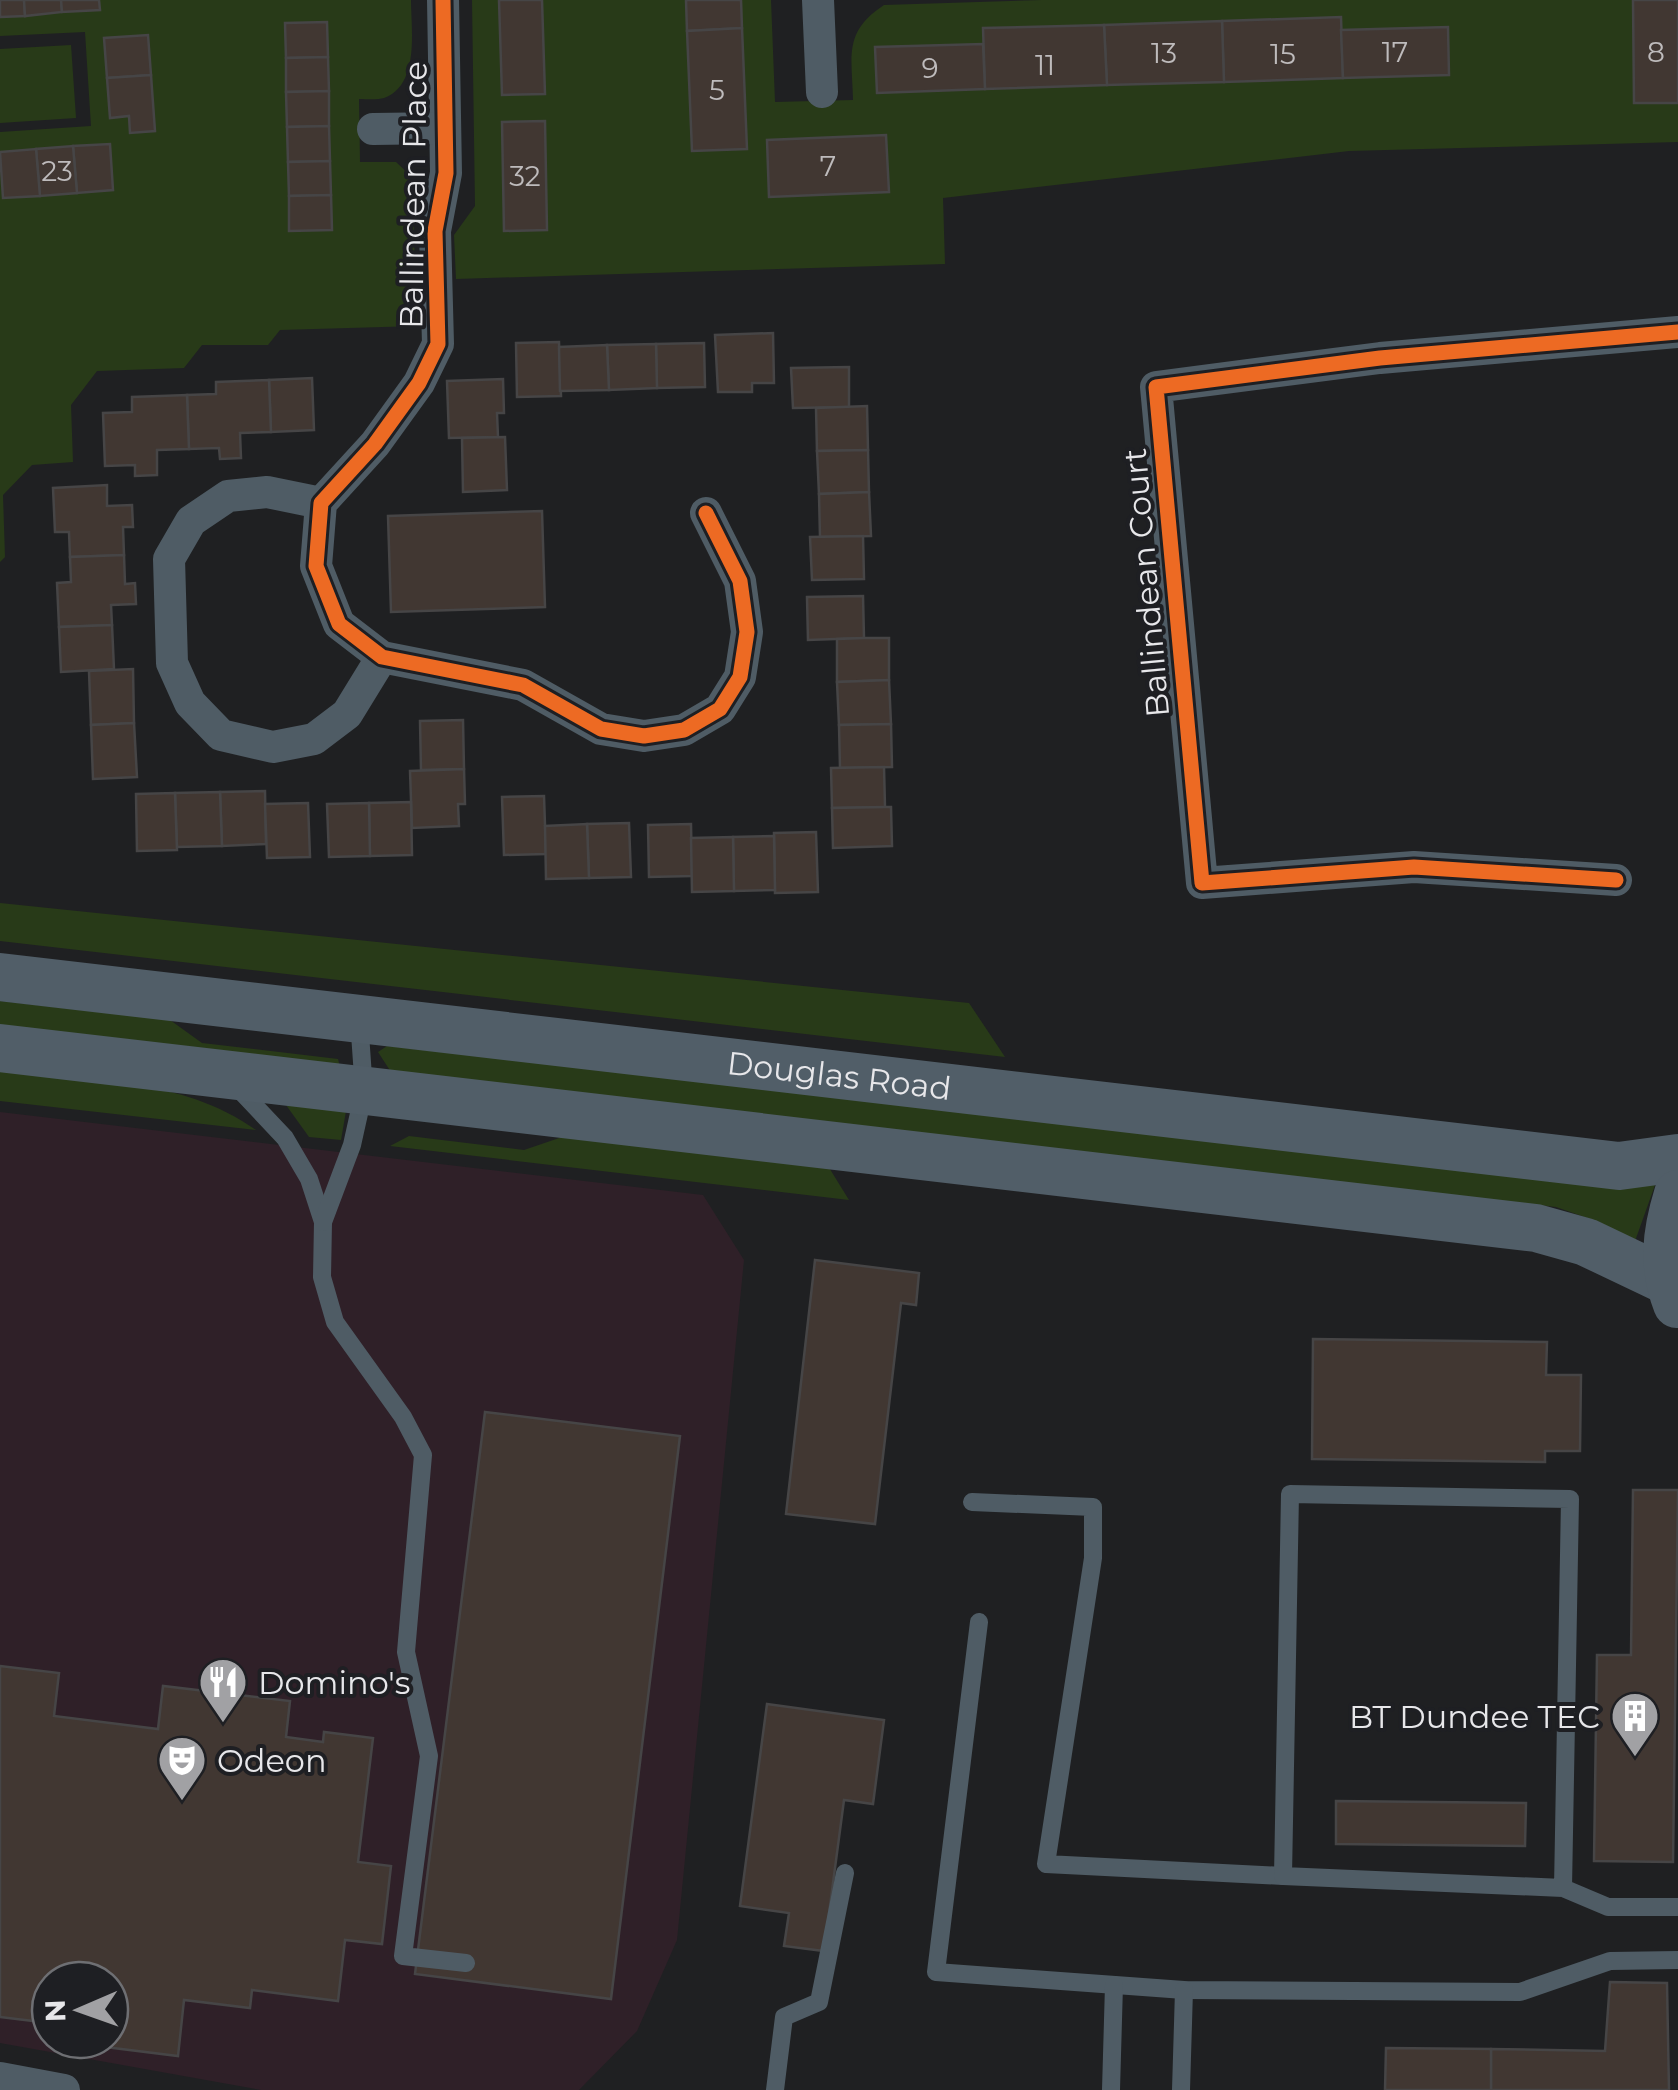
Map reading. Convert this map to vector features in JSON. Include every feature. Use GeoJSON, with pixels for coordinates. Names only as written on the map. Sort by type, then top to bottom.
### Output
{"type":"FeatureCollection","features":[{"type":"Feature","properties":{"kind":"main road","name":"Douglas Road"},"geometry":{"type":"LineString","coordinates":[[0,976],[1619,1166],[1678,1158]]}},
{"type":"Feature","properties":{"kind":"main road"},"geometry":{"type":"LineString","coordinates":[[0,1048],[1536,1228],[1586,1242],[1673,1294]]}},
{"type":"Feature","properties":{"kind":"main road"},"geometry":{"type":"LineString","coordinates":[[1673,1294],[1666,1235],[1678,1194]]}},
{"type":"Feature","properties":{"kind":"street","name":"Ballindean Place"},"geometry":{"type":"LineString","coordinates":[[321,502],[376,444],[418,383],[438,344],[435,231],[446,172],[443,0]]}},
{"type":"Feature","properties":{"kind":"street"},"geometry":{"type":"LineString","coordinates":[[818,0],[822,92]]}},
{"type":"Feature","properties":{"kind":"street","name":"Ballindean Place"},"geometry":{"type":"LineString","coordinates":[[373,129],[445,128]]}},
{"type":"Feature","properties":{"kind":"street","name":"Ballindean Court"},"geometry":{"type":"LineString","coordinates":[[1616,880],[1414,867],[1202,883],[1156,387],[1380,358],[1678,332]]}},
{"type":"Feature","properties":{"kind":"street"},"geometry":{"type":"LineString","coordinates":[[382,657],[346,714],[314,739],[273,748],[221,735],[190,703],[172,663],[169,559],[191,520],[228,496],[266,492],[321,502],[316,566],[339,624],[382,657],[524,686],[601,729],[644,736],[684,730],[720,709],[740,677],[748,632],[740,581],[706,514]]}},
{"type":"Feature","properties":{"kind":"street"},"geometry":{"type":"LineString","coordinates":[[0,2078],[64,2090]]}},
{"type":"Feature","properties":{"kind":"lane"},"geometry":{"type":"LineString","coordinates":[[323,1222],[352,1145],[364,1090],[358,1019]]}},
{"type":"Feature","properties":{"kind":"lane"},"geometry":{"type":"LineString","coordinates":[[222,1072],[285,1138],[309,1178],[323,1222],[322,1277],[335,1322],[404,1417],[423,1455],[406,1652],[430,1756],[403,1956],[466,1963]]}},
{"type":"Feature","properties":{"kind":"lane"},"geometry":{"type":"LineString","coordinates":[[1283,1876],[1290,1494],[1570,1500],[1562,1888]]}},
{"type":"Feature","properties":{"kind":"lane"},"geometry":{"type":"LineString","coordinates":[[972,1502],[1093,1507],[1092,1558],[1046,1864],[1562,1888],[1608,1906],[1678,1907]]}},
{"type":"Feature","properties":{"kind":"lane"},"geometry":{"type":"LineString","coordinates":[[979,1622],[936,1972],[1184,1990],[1520,1992],[1610,1961],[1678,1960]]}},
{"type":"Feature","properties":{"kind":"lane"},"geometry":{"type":"LineString","coordinates":[[775,2090],[784,2017],[819,2002],[845,1873]]}},
{"type":"Feature","properties":{"kind":"lane"},"geometry":{"type":"LineString","coordinates":[[1111,2090],[1114,1985]]}},
{"type":"Feature","properties":{"kind":"lane"},"geometry":{"type":"LineString","coordinates":[[1182,2090],[1184,1990]]}},
{"type":"Feature","properties":{"kind":"shaded area"},"geometry":{"type":"Polygon","coordinates":[[[0,1112],[703,1195],[744,1260],[677,1940],[637,2031],[579,2090],[261,2090],[94,2060],[130,2060],[130,1960],[30,1960],[30,2048],[0,2043],[0,1112]]]}},
{"type":"Feature","properties":{"kind":"green space"},"geometry":{"type":"Polygon","coordinates":[[[0,0],[411,0],[411,55],[403,81],[384,98],[359,99],[360,162],[396,162],[412,177],[417,326],[280,330],[268,345],[202,345],[184,368],[97,371],[71,405],[73,462],[32,465],[3,495],[5,557],[0,562],[0,132],[91,126],[85,32],[0,36],[0,0]]]}},
{"type":"Feature","properties":{"kind":"green space"},"geometry":{"type":"Polygon","coordinates":[[[472,0],[771,0],[775,102],[853,100],[856,35],[884,5],[1042,0],[1678,0],[1678,142],[1349,151],[943,198],[945,264],[456,279],[454,235],[475,206],[472,0]]]}},
{"type":"Feature","properties":{"kind":"green space"},"geometry":{"type":"Polygon","coordinates":[[[71,45],[76,118],[0,123],[0,49],[71,45]]]}},
{"type":"Feature","properties":{"kind":"green space"},"geometry":{"type":"Polygon","coordinates":[[[0,903],[969,1003],[1005,1057],[0,941],[0,903]]]}},
{"type":"Feature","properties":{"kind":"green space"},"geometry":{"type":"Polygon","coordinates":[[[0,1001],[170,1020],[202,1043],[338,1059],[340,1067],[0,1027],[0,1001]]]}},
{"type":"Feature","properties":{"kind":"green space"},"geometry":{"type":"Polygon","coordinates":[[[387,1046],[1655,1185],[1634,1244],[1599,1222],[1556,1207],[391,1072],[378,1052],[387,1046]]]}},
{"type":"Feature","properties":{"kind":"green space"},"geometry":{"type":"Polygon","coordinates":[[[0,1071],[100,1080],[166,1091],[227,1113],[256,1130],[0,1101],[0,1071]]]}},
{"type":"Feature","properties":{"kind":"green space"},"geometry":{"type":"Polygon","coordinates":[[[286,1105],[346,1111],[341,1140],[309,1137],[286,1105]]]}},
{"type":"Feature","properties":{"kind":"green space"},"geometry":{"type":"Polygon","coordinates":[[[409,1136],[524,1150],[565,1136],[828,1166],[849,1200],[390,1146],[409,1136]]]}},
{"type":"Feature","properties":{"kind":"building"},"geometry":{"type":"Polygon","coordinates":[[[0,0],[24,0],[25,16],[0,17],[0,0]]]}},
{"type":"Feature","properties":{"kind":"building"},"geometry":{"type":"Polygon","coordinates":[[[24,0],[61,0],[62,12],[25,16],[24,0]]]}},
{"type":"Feature","properties":{"kind":"building"},"geometry":{"type":"Polygon","coordinates":[[[61,0],[99,0],[100,10],[62,12],[61,0]]]}},
{"type":"Feature","properties":{"kind":"building"},"geometry":{"type":"Polygon","coordinates":[[[499,0],[542,0],[545,94],[502,95],[499,0]]]}},
{"type":"Feature","properties":{"kind":"building"},"geometry":{"type":"Polygon","coordinates":[[[686,0],[741,0],[742,28],[687,31],[686,0]]]}},
{"type":"Feature","properties":{"kind":"building"},"geometry":{"type":"Polygon","coordinates":[[[1633,0],[1678,0],[1678,103],[1634,103],[1633,0]]]}},
{"type":"Feature","properties":{"kind":"building"},"geometry":{"type":"Polygon","coordinates":[[[1341,17],[1343,78],[1224,82],[1222,21],[1341,17]]]}},
{"type":"Feature","properties":{"kind":"building"},"geometry":{"type":"Polygon","coordinates":[[[1222,21],[1224,82],[1107,85],[1104,25],[1222,21]]]}},
{"type":"Feature","properties":{"kind":"building"},"geometry":{"type":"Polygon","coordinates":[[[327,22],[328,57],[286,58],[285,23],[327,22]]]}},
{"type":"Feature","properties":{"kind":"building"},"geometry":{"type":"Polygon","coordinates":[[[1104,25],[1107,85],[985,89],[983,28],[1104,25]]]}},
{"type":"Feature","properties":{"kind":"building"},"geometry":{"type":"Polygon","coordinates":[[[1448,27],[1449,75],[1343,78],[1341,30],[1448,27]]]}},
{"type":"Feature","properties":{"kind":"building"},"geometry":{"type":"Polygon","coordinates":[[[742,28],[747,149],[692,151],[687,31],[742,28]]]}},
{"type":"Feature","properties":{"kind":"building"},"geometry":{"type":"Polygon","coordinates":[[[148,35],[151,75],[107,78],[104,38],[148,35]]]}},
{"type":"Feature","properties":{"kind":"building"},"geometry":{"type":"Polygon","coordinates":[[[983,44],[985,89],[877,93],[875,47],[983,44]]]}},
{"type":"Feature","properties":{"kind":"building"},"geometry":{"type":"Polygon","coordinates":[[[328,57],[329,91],[286,92],[286,58],[328,57]]]}},
{"type":"Feature","properties":{"kind":"building"},"geometry":{"type":"Polygon","coordinates":[[[151,75],[155,131],[130,133],[129,116],[110,118],[107,78],[151,75]]]}},
{"type":"Feature","properties":{"kind":"building"},"geometry":{"type":"Polygon","coordinates":[[[329,91],[329,126],[287,127],[286,92],[329,91]]]}},
{"type":"Feature","properties":{"kind":"building"},"geometry":{"type":"Polygon","coordinates":[[[545,121],[547,230],[504,231],[502,122],[545,121]]]}},
{"type":"Feature","properties":{"kind":"building"},"geometry":{"type":"Polygon","coordinates":[[[329,126],[330,161],[288,162],[287,127],[329,126]]]}},
{"type":"Feature","properties":{"kind":"building"},"geometry":{"type":"Polygon","coordinates":[[[886,135],[889,192],[769,197],[767,140],[886,135]]]}},
{"type":"Feature","properties":{"kind":"building"},"geometry":{"type":"Polygon","coordinates":[[[110,144],[113,190],[77,193],[73,146],[110,144]]]}},
{"type":"Feature","properties":{"kind":"building"},"geometry":{"type":"Polygon","coordinates":[[[73,146],[77,193],[40,196],[36,149],[73,146]]]}},
{"type":"Feature","properties":{"kind":"building"},"geometry":{"type":"Polygon","coordinates":[[[36,149],[40,196],[3,198],[0,152],[36,149]]]}},
{"type":"Feature","properties":{"kind":"building"},"geometry":{"type":"Polygon","coordinates":[[[330,161],[331,195],[289,196],[288,162],[330,161]]]}},
{"type":"Feature","properties":{"kind":"building"},"geometry":{"type":"Polygon","coordinates":[[[331,195],[332,230],[289,231],[289,196],[331,195]]]}},
{"type":"Feature","properties":{"kind":"building"},"geometry":{"type":"Polygon","coordinates":[[[773,333],[774,383],[752,383],[752,392],[718,392],[715,335],[773,333]]]}},
{"type":"Feature","properties":{"kind":"building"},"geometry":{"type":"Polygon","coordinates":[[[559,342],[561,396],[517,397],[516,343],[559,342]]]}},
{"type":"Feature","properties":{"kind":"building"},"geometry":{"type":"Polygon","coordinates":[[[704,343],[705,387],[657,388],[656,344],[704,343]]]}},
{"type":"Feature","properties":{"kind":"building"},"geometry":{"type":"Polygon","coordinates":[[[656,344],[657,388],[609,390],[607,345],[656,344]]]}},
{"type":"Feature","properties":{"kind":"building"},"geometry":{"type":"Polygon","coordinates":[[[607,345],[609,390],[560,391],[559,347],[607,345]]]}},
{"type":"Feature","properties":{"kind":"building"},"geometry":{"type":"Polygon","coordinates":[[[849,367],[849,407],[793,408],[791,368],[849,367]]]}},
{"type":"Feature","properties":{"kind":"building"},"geometry":{"type":"Polygon","coordinates":[[[312,378],[314,430],[271,432],[269,380],[312,378]]]}},
{"type":"Feature","properties":{"kind":"building"},"geometry":{"type":"Polygon","coordinates":[[[503,379],[504,413],[497,413],[498,437],[449,438],[447,381],[503,379]]]}},
{"type":"Feature","properties":{"kind":"building"},"geometry":{"type":"Polygon","coordinates":[[[269,380],[271,432],[240,433],[241,458],[220,459],[219,448],[189,449],[187,395],[216,394],[216,382],[269,380]]]}},
{"type":"Feature","properties":{"kind":"building"},"geometry":{"type":"Polygon","coordinates":[[[187,395],[189,449],[157,450],[157,475],[135,476],[135,465],[105,466],[103,413],[132,412],[132,397],[187,395]]]}},
{"type":"Feature","properties":{"kind":"building"},"geometry":{"type":"Polygon","coordinates":[[[867,406],[868,450],[817,451],[816,408],[867,406]]]}},
{"type":"Feature","properties":{"kind":"building"},"geometry":{"type":"Polygon","coordinates":[[[505,437],[507,490],[463,492],[462,438],[505,437]]]}},
{"type":"Feature","properties":{"kind":"building"},"geometry":{"type":"Polygon","coordinates":[[[868,450],[869,492],[819,494],[817,451],[868,450]]]}},
{"type":"Feature","properties":{"kind":"building"},"geometry":{"type":"Polygon","coordinates":[[[107,485],[107,506],[132,505],[133,527],[123,527],[124,555],[70,557],[69,532],[55,532],[53,488],[107,485]]]}},
{"type":"Feature","properties":{"kind":"building"},"geometry":{"type":"Polygon","coordinates":[[[869,492],[871,536],[820,537],[819,494],[869,492]]]}},
{"type":"Feature","properties":{"kind":"building"},"geometry":{"type":"Polygon","coordinates":[[[542,511],[545,607],[391,612],[388,516],[542,511]]]}},
{"type":"Feature","properties":{"kind":"building"},"geometry":{"type":"Polygon","coordinates":[[[863,536],[864,579],[812,580],[810,537],[863,536]]]}},
{"type":"Feature","properties":{"kind":"building"},"geometry":{"type":"Polygon","coordinates":[[[124,555],[125,584],[135,583],[136,604],[111,605],[112,625],[59,627],[57,583],[71,582],[70,557],[124,555]]]}},
{"type":"Feature","properties":{"kind":"building"},"geometry":{"type":"Polygon","coordinates":[[[863,596],[864,638],[808,640],[807,597],[863,596]]]}},
{"type":"Feature","properties":{"kind":"building"},"geometry":{"type":"Polygon","coordinates":[[[112,625],[114,669],[61,672],[59,627],[112,625]]]}},
{"type":"Feature","properties":{"kind":"building"},"geometry":{"type":"Polygon","coordinates":[[[889,638],[889,680],[837,682],[837,639],[889,638]]]}},
{"type":"Feature","properties":{"kind":"building"},"geometry":{"type":"Polygon","coordinates":[[[133,669],[134,723],[91,725],[89,671],[133,669]]]}},
{"type":"Feature","properties":{"kind":"building"},"geometry":{"type":"Polygon","coordinates":[[[889,680],[891,724],[839,725],[837,682],[889,680]]]}},
{"type":"Feature","properties":{"kind":"building"},"geometry":{"type":"Polygon","coordinates":[[[463,720],[464,769],[421,770],[420,721],[463,720]]]}},
{"type":"Feature","properties":{"kind":"building"},"geometry":{"type":"Polygon","coordinates":[[[134,723],[137,777],[93,779],[91,725],[134,723]]]}},
{"type":"Feature","properties":{"kind":"building"},"geometry":{"type":"Polygon","coordinates":[[[891,724],[892,767],[840,768],[839,725],[891,724]]]}},
{"type":"Feature","properties":{"kind":"building"},"geometry":{"type":"Polygon","coordinates":[[[884,767],[885,807],[832,808],[831,768],[884,767]]]}},
{"type":"Feature","properties":{"kind":"building"},"geometry":{"type":"Polygon","coordinates":[[[464,769],[465,804],[458,804],[459,826],[412,828],[410,771],[464,769]]]}},
{"type":"Feature","properties":{"kind":"building"},"geometry":{"type":"Polygon","coordinates":[[[265,791],[266,844],[222,846],[220,792],[265,791]]]}},
{"type":"Feature","properties":{"kind":"building"},"geometry":{"type":"Polygon","coordinates":[[[220,792],[222,846],[177,847],[175,793],[220,792]]]}},
{"type":"Feature","properties":{"kind":"building"},"geometry":{"type":"Polygon","coordinates":[[[175,793],[177,850],[137,851],[136,794],[175,793]]]}},
{"type":"Feature","properties":{"kind":"building"},"geometry":{"type":"Polygon","coordinates":[[[544,796],[546,854],[504,855],[502,797],[544,796]]]}},
{"type":"Feature","properties":{"kind":"building"},"geometry":{"type":"Polygon","coordinates":[[[411,802],[412,855],[370,856],[369,803],[411,802]]]}},
{"type":"Feature","properties":{"kind":"building"},"geometry":{"type":"Polygon","coordinates":[[[308,803],[310,857],[267,858],[265,804],[308,803]]]}},
{"type":"Feature","properties":{"kind":"building"},"geometry":{"type":"Polygon","coordinates":[[[369,803],[370,856],[329,857],[327,804],[369,803]]]}},
{"type":"Feature","properties":{"kind":"building"},"geometry":{"type":"Polygon","coordinates":[[[891,807],[892,846],[833,848],[832,808],[891,807]]]}},
{"type":"Feature","properties":{"kind":"building"},"geometry":{"type":"Polygon","coordinates":[[[629,823],[631,877],[589,878],[587,824],[629,823]]]}},
{"type":"Feature","properties":{"kind":"building"},"geometry":{"type":"Polygon","coordinates":[[[587,824],[589,878],[546,879],[545,826],[587,824]]]}},
{"type":"Feature","properties":{"kind":"building"},"geometry":{"type":"Polygon","coordinates":[[[691,824],[692,876],[649,877],[648,825],[691,824]]]}},
{"type":"Feature","properties":{"kind":"building"},"geometry":{"type":"Polygon","coordinates":[[[816,832],[818,892],[775,893],[774,833],[816,832]]]}},
{"type":"Feature","properties":{"kind":"building"},"geometry":{"type":"Polygon","coordinates":[[[774,836],[775,890],[734,891],[733,837],[774,836]]]}},
{"type":"Feature","properties":{"kind":"building"},"geometry":{"type":"Polygon","coordinates":[[[733,837],[734,891],[692,892],[691,838],[733,837]]]}},
{"type":"Feature","properties":{"kind":"building"},"geometry":{"type":"Polygon","coordinates":[[[815,1260],[919,1273],[916,1305],[901,1303],[875,1524],[786,1514],[815,1260]]]}},
{"type":"Feature","properties":{"kind":"building"},"geometry":{"type":"Polygon","coordinates":[[[1313,1339],[1547,1342],[1546,1375],[1581,1375],[1580,1451],[1545,1451],[1545,1462],[1312,1459],[1313,1339]]]}},
{"type":"Feature","properties":{"kind":"building"},"geometry":{"type":"Polygon","coordinates":[[[485,1412],[680,1436],[611,1999],[415,1974],[485,1412]]]}},
{"type":"Feature","properties":{"kind":"building","name":"BT Dundee TEC"},"geometry":{"type":"Polygon","coordinates":[[[1633,1490],[1678,1490],[1673,1862],[1594,1861],[1597,1655],[1631,1655],[1633,1490]]]}},
{"type":"Feature","properties":{"kind":"building","name":"Odeon"},"geometry":{"type":"Polygon","coordinates":[[[0,1666],[59,1673],[54,1716],[158,1729],[163,1686],[290,1701],[286,1737],[323,1742],[324,1732],[373,1738],[358,1862],[391,1866],[382,1944],[345,1940],[338,2001],[252,1990],[250,2008],[184,2000],[178,2056],[130,2050],[130,1960],[30,1960],[30,2021],[0,2017],[0,1666]]]}},
{"type":"Feature","properties":{"kind":"building"},"geometry":{"type":"Polygon","coordinates":[[[767,1704],[884,1720],[873,1804],[844,1800],[824,1951],[784,1946],[789,1913],[740,1906],[767,1704]]]}},
{"type":"Feature","properties":{"kind":"building"},"geometry":{"type":"Polygon","coordinates":[[[1336,1801],[1526,1803],[1525,1846],[1336,1844],[1336,1801]]]}},
{"type":"Feature","properties":{"kind":"building"},"geometry":{"type":"Polygon","coordinates":[[[1610,1982],[1667,1983],[1669,2090],[1491,2090],[1491,2049],[1605,2051],[1610,1982]]]}},
{"type":"Feature","properties":{"kind":"building"},"geometry":{"type":"Polygon","coordinates":[[[1386,2048],[1491,2049],[1491,2090],[1385,2090],[1386,2048]]]}},
{"type":"Feature","properties":{"kind":"cycle path"},"geometry":{"type":"LineString","coordinates":[[443,0],[446,173],[435,231],[438,344],[419,383],[375,444],[321,503],[316,566],[339,624],[382,657],[523,685],[601,729],[644,736],[684,730],[720,709],[740,677],[747,632],[740,581],[706,513]]}},
{"type":"Feature","properties":{"kind":"cycle path"},"geometry":{"type":"LineString","coordinates":[[1616,880],[1414,867],[1202,883],[1156,387],[1380,358],[1678,332]]}},
{"type":"Feature","properties":{"kind":"place","name":"Domino's"},"geometry":{"type":"Point","coordinates":[223,1724]}},
{"type":"Feature","properties":{"kind":"place","name":"BT Dundee TEC"},"geometry":{"type":"Point","coordinates":[1635,1758]}},
{"type":"Feature","properties":{"kind":"place","name":"Odeon"},"geometry":{"type":"Point","coordinates":[182,1802]}}]}
